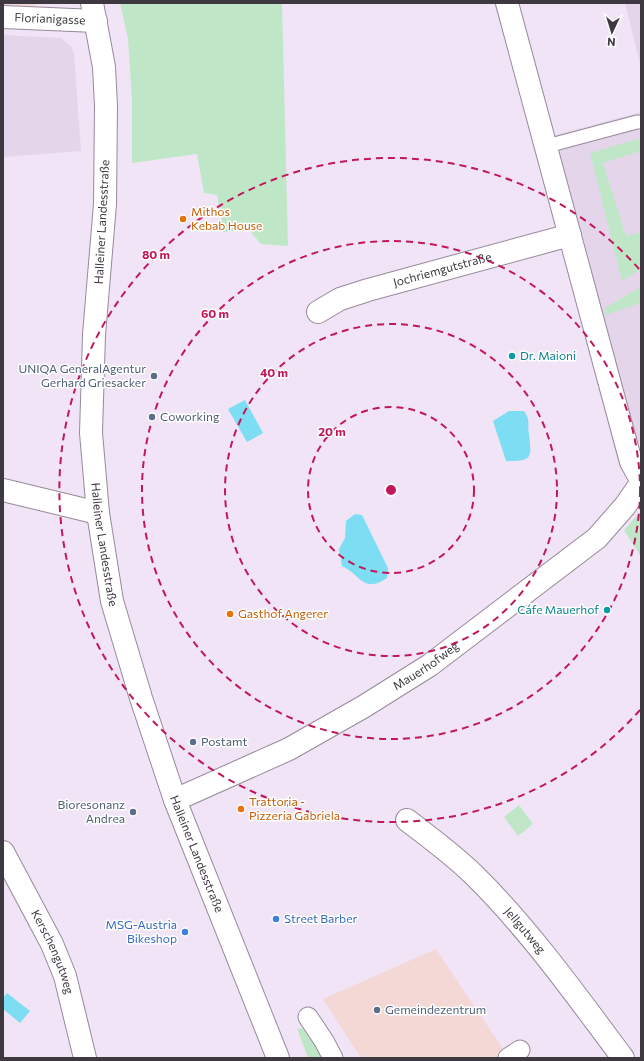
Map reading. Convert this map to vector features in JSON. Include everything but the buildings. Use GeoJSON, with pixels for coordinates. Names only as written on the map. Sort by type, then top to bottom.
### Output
{"type":"FeatureCollection","features":[{"type":"Feature","properties":{"kind":"street"},"geometry":{"type":"LineString","coordinates":[[507,3],[547,146],[631,462],[641,482]]}},
{"type":"Feature","properties":{"kind":"street","name":"Florianigasse"},"geometry":{"type":"LineString","coordinates":[[3,17],[94,12]]}},
{"type":"Feature","properties":{"kind":"street","name":"Halleiner Landesstraße"},"geometry":{"type":"LineString","coordinates":[[94,12],[104,67],[106,106],[105,204],[94,335],[91,433],[98,514],[112,601],[117,621],[175,800],[278,1058]]}},
{"type":"Feature","properties":{"kind":"street","name":"Jochriemgutstraße"},"geometry":{"type":"LineString","coordinates":[[318,312],[340,299],[368,290],[570,235]]}},
{"type":"Feature","properties":{"kind":"street","name":"Mauerhofweg"},"geometry":{"type":"LineString","coordinates":[[175,800],[288,749],[363,707],[430,665],[597,538],[624,506],[641,482]]}},
{"type":"Feature","properties":{"kind":"street"},"geometry":{"type":"LineString","coordinates":[[3,490],[98,514]]}},
{"type":"Feature","properties":{"kind":"street","name":"Jellgutweg"},"geometry":{"type":"LineString","coordinates":[[407,820],[458,861],[525,931],[623,1058]]}},
{"type":"Feature","properties":{"kind":"street","name":"Kerschengutweg"},"geometry":{"type":"LineString","coordinates":[[3,852],[52,944],[65,976],[85,1058]]}},
{"type":"Feature","properties":{"kind":"street"},"geometry":{"type":"LineString","coordinates":[[308,1017],[333,1058]]}},
{"type":"Feature","properties":{"kind":"lane"},"geometry":{"type":"LineString","coordinates":[[547,146],[641,122]]}},
{"type":"Feature","properties":{"kind":"shaded area"},"geometry":{"type":"Polygon","coordinates":[[[3,3],[42,3],[27,8],[3,7],[3,3]]]}},
{"type":"Feature","properties":{"kind":"shaded area"},"geometry":{"type":"Polygon","coordinates":[[[625,3],[641,3],[641,68],[625,3]]]}},
{"type":"Feature","properties":{"kind":"shaded area"},"geometry":{"type":"Polygon","coordinates":[[[3,35],[61,38],[71,46],[74,54],[81,151],[3,157],[3,35]]]}},
{"type":"Feature","properties":{"kind":"shaded area"},"geometry":{"type":"Polygon","coordinates":[[[641,112],[641,445],[633,433],[555,135],[641,112]]]}},
{"type":"Feature","properties":{"kind":"shaded area","name":"Gemeindezentrum"},"geometry":{"type":"Polygon","coordinates":[[[436,949],[509,1058],[361,1058],[323,999],[436,949]]]}},
{"type":"Feature","properties":{"kind":"green space"},"geometry":{"type":"Polygon","coordinates":[[[120,3],[282,3],[288,246],[261,244],[249,230],[223,232],[217,195],[204,193],[197,154],[132,163],[132,99],[128,39],[120,3]]]}},
{"type":"Feature","properties":{"kind":"green space"},"geometry":{"type":"Polygon","coordinates":[[[641,138],[641,151],[603,163],[626,236],[641,232],[641,269],[622,281],[590,153],[641,138]]]}},
{"type":"Feature","properties":{"kind":"green space"},"geometry":{"type":"Polygon","coordinates":[[[641,287],[641,303],[606,315],[605,308],[641,287]]]}},
{"type":"Feature","properties":{"kind":"green space"},"geometry":{"type":"Polygon","coordinates":[[[641,511],[641,557],[624,530],[641,511]]]}},
{"type":"Feature","properties":{"kind":"green space"},"geometry":{"type":"Polygon","coordinates":[[[519,805],[533,824],[518,836],[504,817],[519,805]]]}},
{"type":"Feature","properties":{"kind":"green space"},"geometry":{"type":"Polygon","coordinates":[[[305,1028],[311,1032],[322,1058],[308,1058],[297,1029],[305,1028]]]}},
{"type":"Feature","properties":{"kind":"water"},"geometry":{"type":"Polygon","coordinates":[[[245,400],[263,433],[247,442],[228,409],[245,400]]]}},
{"type":"Feature","properties":{"kind":"water"},"geometry":{"type":"Polygon","coordinates":[[[509,411],[524,411],[527,417],[530,454],[525,459],[506,461],[493,421],[509,411]]]}},
{"type":"Feature","properties":{"kind":"water"},"geometry":{"type":"Polygon","coordinates":[[[355,514],[362,515],[388,568],[387,578],[373,584],[367,584],[342,566],[339,549],[345,538],[346,521],[355,514]]]}},
{"type":"Feature","properties":{"kind":"water"},"geometry":{"type":"Polygon","coordinates":[[[7,993],[30,1011],[20,1023],[3,1009],[3,998],[7,993]]]}},
{"type":"Feature","properties":{"kind":"place","name":"Mithos Kebab House"},"geometry":{"type":"Point","coordinates":[183,219]}},
{"type":"Feature","properties":{"kind":"place","name":"Dr. Maioni"},"geometry":{"type":"Point","coordinates":[512,356]}},
{"type":"Feature","properties":{"kind":"place","name":"UNIQA GeneralAgentur Gerhard Griesacker"},"geometry":{"type":"Point","coordinates":[154,376]}},
{"type":"Feature","properties":{"kind":"place","name":"Coworking"},"geometry":{"type":"Point","coordinates":[152,417]}},
{"type":"Feature","properties":{"kind":"place","name":"Cáfe Mauerhof"},"geometry":{"type":"Point","coordinates":[607,610]}},
{"type":"Feature","properties":{"kind":"place","name":"Gasthof Angerer"},"geometry":{"type":"Point","coordinates":[230,614]}},
{"type":"Feature","properties":{"kind":"place","name":"Postamt"},"geometry":{"type":"Point","coordinates":[193,742]}},
{"type":"Feature","properties":{"kind":"place","name":"Trattoria - Pizzeria Gabriela"},"geometry":{"type":"Point","coordinates":[241,809]}},
{"type":"Feature","properties":{"kind":"place","name":"Bioresonanz Andrea"},"geometry":{"type":"Point","coordinates":[133,812]}},
{"type":"Feature","properties":{"kind":"place","name":"Street Barber"},"geometry":{"type":"Point","coordinates":[276,919]}},
{"type":"Feature","properties":{"kind":"place","name":"MSG-Austria Bikeshop"},"geometry":{"type":"Point","coordinates":[185,932]}},
{"type":"Feature","properties":{"kind":"place","name":"Gemeindezentrum"},"geometry":{"type":"Point","coordinates":[377,1010]}}]}
